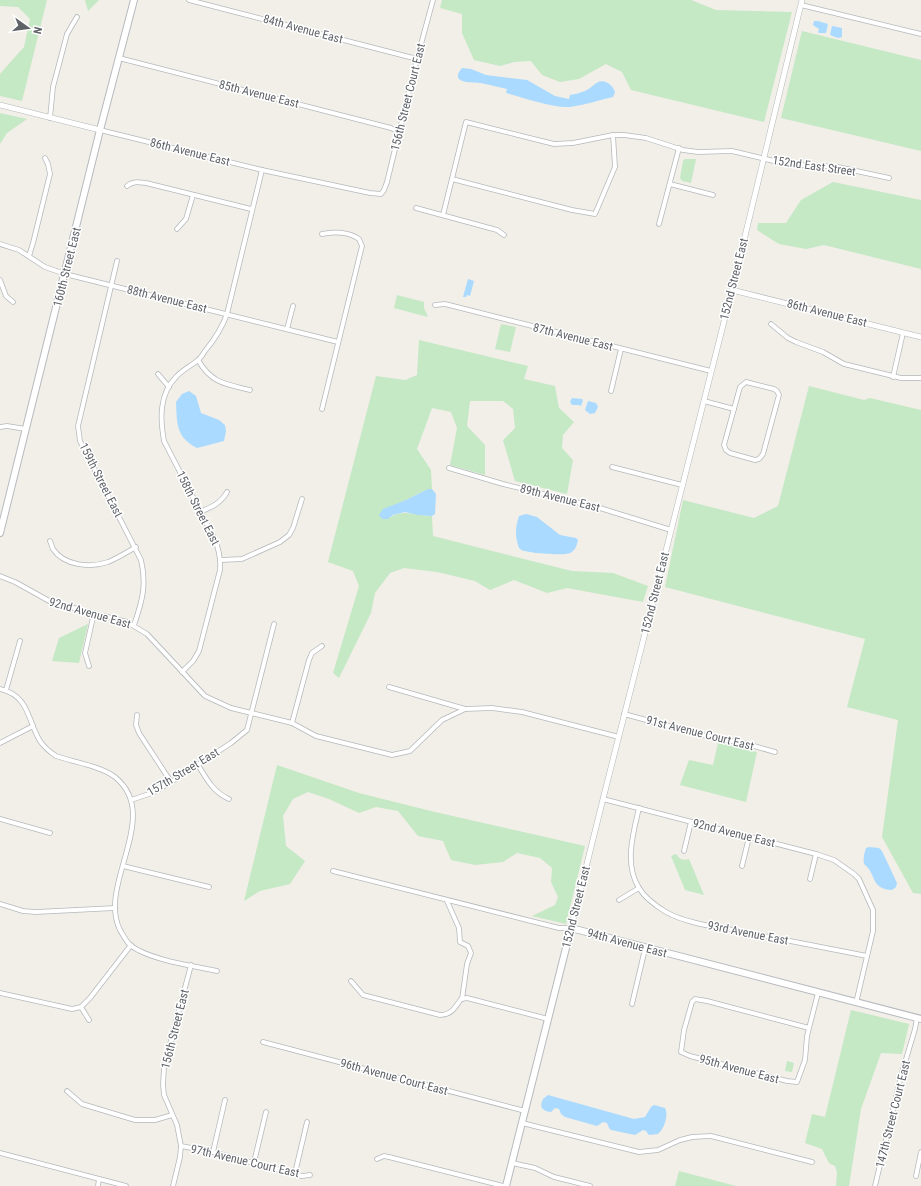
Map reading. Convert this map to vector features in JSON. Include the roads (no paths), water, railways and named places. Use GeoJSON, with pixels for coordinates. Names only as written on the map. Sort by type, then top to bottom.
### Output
{"type":"FeatureCollection","features":[{"type":"Feature","properties":{"kind":"main road","name":"160th Street East"},"geometry":{"type":"LineString","coordinates":[[0,533],[100,130],[134,0]]}},
{"type":"Feature","properties":{"kind":"main road","name":"94th Avenue East"},"geometry":{"type":"LineString","coordinates":[[571,928],[919,1019]]}},
{"type":"Feature","properties":{"kind":"main road","name":"152nd Street East"},"geometry":{"type":"LineString","coordinates":[[506,1186],[571,928]]}},
{"type":"Feature","properties":{"kind":"street","name":"84th Avenue East"},"geometry":{"type":"LineString","coordinates":[[189,0],[417,59]]}},
{"type":"Feature","properties":{"kind":"street","name":"156th Street Court East"},"geometry":{"type":"LineString","coordinates":[[381,194],[387,182],[398,132],[433,0]]}},
{"type":"Feature","properties":{"kind":"street"},"geometry":{"type":"LineString","coordinates":[[802,2],[921,34]]}},
{"type":"Feature","properties":{"kind":"street","name":"152nd Street East"},"geometry":{"type":"LineString","coordinates":[[571,928],[732,290],[802,2]]}},
{"type":"Feature","properties":{"kind":"street"},"geometry":{"type":"LineString","coordinates":[[50,118],[53,86],[67,34],[77,17]]}},
{"type":"Feature","properties":{"kind":"street","name":"85th Avenue East"},"geometry":{"type":"LineString","coordinates":[[119,58],[383,126],[398,132]]}},
{"type":"Feature","properties":{"kind":"street","name":"86th Avenue East"},"geometry":{"type":"LineString","coordinates":[[0,105],[262,170],[381,194]]}},
{"type":"Feature","properties":{"kind":"street"},"geometry":{"type":"LineString","coordinates":[[443,216],[466,122],[554,144],[582,142],[624,135],[646,138],[698,152],[732,151],[763,159]]}},
{"type":"Feature","properties":{"kind":"street"},"geometry":{"type":"LineString","coordinates":[[452,179],[572,210],[595,214],[615,167],[613,136]]}},
{"type":"Feature","properties":{"kind":"street"},"geometry":{"type":"LineString","coordinates":[[660,224],[679,148]]}},
{"type":"Feature","properties":{"kind":"street"},"geometry":{"type":"LineString","coordinates":[[29,256],[50,174],[45,158]]}},
{"type":"Feature","properties":{"kind":"street","name":"152nd East Street"},"geometry":{"type":"LineString","coordinates":[[763,159],[804,165],[838,167],[889,178]]}},
{"type":"Feature","properties":{"kind":"street","name":"158th Street East"},"geometry":{"type":"LineString","coordinates":[[182,672],[197,655],[202,642],[220,570],[221,560],[219,548],[164,441],[161,428],[161,409],[165,395],[175,377],[198,360],[217,337],[222,327],[227,314],[251,209],[262,170]]}},
{"type":"Feature","properties":{"kind":"street"},"geometry":{"type":"LineString","coordinates":[[127,186],[130,183],[141,182],[251,209]]}},
{"type":"Feature","properties":{"kind":"street"},"geometry":{"type":"LineString","coordinates":[[670,184],[713,195]]}},
{"type":"Feature","properties":{"kind":"street"},"geometry":{"type":"LineString","coordinates":[[177,230],[186,220],[193,195]]}},
{"type":"Feature","properties":{"kind":"street"},"geometry":{"type":"LineString","coordinates":[[416,208],[496,230],[504,236]]}},
{"type":"Feature","properties":{"kind":"street"},"geometry":{"type":"LineString","coordinates":[[322,234],[335,232],[350,235],[359,239],[362,246],[322,409]]}},
{"type":"Feature","properties":{"kind":"street","name":"88th Avenue East"},"geometry":{"type":"LineString","coordinates":[[0,246],[19,250],[45,267],[65,274],[338,342]]}},
{"type":"Feature","properties":{"kind":"street","name":"159th Street East"},"geometry":{"type":"LineString","coordinates":[[117,260],[78,426],[80,441],[136,547],[143,568],[145,586],[134,625]]}},
{"type":"Feature","properties":{"kind":"street"},"geometry":{"type":"LineString","coordinates":[[0,280],[6,296],[13,302]]}},
{"type":"Feature","properties":{"kind":"street","name":"86th Avenue East"},"geometry":{"type":"LineString","coordinates":[[732,290],[921,337]]}},
{"type":"Feature","properties":{"kind":"street","name":"87th Avenue East"},"geometry":{"type":"LineString","coordinates":[[435,305],[445,304],[711,371]]}},
{"type":"Feature","properties":{"kind":"street"},"geometry":{"type":"LineString","coordinates":[[287,329],[293,306]]}},
{"type":"Feature","properties":{"kind":"street"},"geometry":{"type":"LineString","coordinates":[[771,324],[792,340],[823,352],[844,364],[892,377],[921,378]]}},
{"type":"Feature","properties":{"kind":"street"},"geometry":{"type":"LineString","coordinates":[[892,377],[903,333]]}},
{"type":"Feature","properties":{"kind":"street"},"geometry":{"type":"LineString","coordinates":[[611,390],[620,349]]}},
{"type":"Feature","properties":{"kind":"street"},"geometry":{"type":"LineString","coordinates":[[198,360],[200,365],[217,382],[250,390]]}},
{"type":"Feature","properties":{"kind":"street"},"geometry":{"type":"LineString","coordinates":[[158,374],[169,387]]}},
{"type":"Feature","properties":{"kind":"street"},"geometry":{"type":"LineString","coordinates":[[746,382],[774,389],[778,393],[763,454],[759,459],[755,460],[730,453],[725,448],[724,445],[734,409],[741,385],[746,382]]}},
{"type":"Feature","properties":{"kind":"street"},"geometry":{"type":"LineString","coordinates":[[704,401],[734,409]]}},
{"type":"Feature","properties":{"kind":"street"},"geometry":{"type":"LineString","coordinates":[[0,427],[7,426],[26,429]]}},
{"type":"Feature","properties":{"kind":"street"},"geometry":{"type":"LineString","coordinates":[[612,467],[682,485]]}},
{"type":"Feature","properties":{"kind":"street","name":"89th Avenue East"},"geometry":{"type":"LineString","coordinates":[[449,468],[503,484],[600,508],[671,530]]}},
{"type":"Feature","properties":{"kind":"street"},"geometry":{"type":"LineString","coordinates":[[200,512],[217,504],[228,492]]}},
{"type":"Feature","properties":{"kind":"street"},"geometry":{"type":"LineString","coordinates":[[221,560],[242,559],[280,542],[289,535],[293,528],[302,499]]}},
{"type":"Feature","properties":{"kind":"street"},"geometry":{"type":"LineString","coordinates":[[50,541],[53,549],[59,555],[73,562],[95,565],[108,562],[136,547]]}},
{"type":"Feature","properties":{"kind":"street","name":"92nd Avenue East"},"geometry":{"type":"LineString","coordinates":[[0,576],[15,582],[51,602],[121,619],[134,625],[147,634],[198,690],[212,700],[231,708],[292,723],[316,736],[392,755],[410,751],[442,720],[466,709]]}},
{"type":"Feature","properties":{"kind":"street"},"geometry":{"type":"LineString","coordinates":[[89,666],[85,653],[94,613]]}},
{"type":"Feature","properties":{"kind":"street","name":"157th Street East"},"geometry":{"type":"LineString","coordinates":[[131,800],[152,793],[171,782],[245,733],[250,724],[274,624]]}},
{"type":"Feature","properties":{"kind":"street"},"geometry":{"type":"LineString","coordinates":[[6,690],[20,641]]}},
{"type":"Feature","properties":{"kind":"street"},"geometry":{"type":"LineString","coordinates":[[292,723],[309,660],[312,653],[322,646]]}},
{"type":"Feature","properties":{"kind":"street"},"geometry":{"type":"LineString","coordinates":[[389,687],[466,709],[492,708],[522,712],[619,737]]}},
{"type":"Feature","properties":{"kind":"street"},"geometry":{"type":"LineString","coordinates":[[0,689],[6,690],[16,696],[25,706],[39,740],[49,751],[56,756],[104,771],[115,777],[122,784],[131,800],[133,809],[133,825],[117,889],[115,908],[115,917],[124,936],[131,945],[155,956],[217,971]]}},
{"type":"Feature","properties":{"kind":"street","name":"91st Avenue Court East"},"geometry":{"type":"LineString","coordinates":[[624,714],[702,735],[748,744],[775,752]]}},
{"type":"Feature","properties":{"kind":"street"},"geometry":{"type":"LineString","coordinates":[[137,715],[136,725],[139,733],[171,782]]}},
{"type":"Feature","properties":{"kind":"street"},"geometry":{"type":"LineString","coordinates":[[0,743],[33,726]]}},
{"type":"Feature","properties":{"kind":"street"},"geometry":{"type":"LineString","coordinates":[[198,765],[218,794],[229,798]]}},
{"type":"Feature","properties":{"kind":"street","name":"92nd Avenue East"},"geometry":{"type":"LineString","coordinates":[[603,799],[749,836],[834,860],[859,879],[872,910],[872,931],[867,956]]}},
{"type":"Feature","properties":{"kind":"street"},"geometry":{"type":"LineString","coordinates":[[619,900],[639,888],[633,873],[631,850],[632,836],[639,808]]}},
{"type":"Feature","properties":{"kind":"street"},"geometry":{"type":"LineString","coordinates":[[0,818],[50,833]]}},
{"type":"Feature","properties":{"kind":"street"},"geometry":{"type":"LineString","coordinates":[[684,852],[691,822]]}},
{"type":"Feature","properties":{"kind":"street"},"geometry":{"type":"LineString","coordinates":[[742,866],[749,836]]}},
{"type":"Feature","properties":{"kind":"street"},"geometry":{"type":"LineString","coordinates":[[810,879],[816,854]]}},
{"type":"Feature","properties":{"kind":"street"},"geometry":{"type":"LineString","coordinates":[[123,866],[210,887]]}},
{"type":"Feature","properties":{"kind":"street","name":"94th Avenue East"},"geometry":{"type":"LineString","coordinates":[[333,871],[558,928],[571,928]]}},
{"type":"Feature","properties":{"kind":"street","name":"93rd Avenue East"},"geometry":{"type":"LineString","coordinates":[[639,888],[652,903],[667,913],[695,922],[867,956]]}},
{"type":"Feature","properties":{"kind":"street"},"geometry":{"type":"LineString","coordinates":[[352,981],[363,995],[440,1015],[447,1014],[454,1010],[462,999],[467,964],[471,953],[468,946],[460,942],[459,928],[447,901]]}},
{"type":"Feature","properties":{"kind":"street"},"geometry":{"type":"LineString","coordinates":[[0,904],[23,911],[36,912],[115,908]]}},
{"type":"Feature","properties":{"kind":"street"},"geometry":{"type":"LineString","coordinates":[[0,993],[65,1008],[72,1009],[81,1007],[90,998],[131,945]]}},
{"type":"Feature","properties":{"kind":"street"},"geometry":{"type":"LineString","coordinates":[[632,1004],[645,948]]}},
{"type":"Feature","properties":{"kind":"street"},"geometry":{"type":"LineString","coordinates":[[856,1003],[867,956]]}},
{"type":"Feature","properties":{"kind":"street","name":"156th Street East"},"geometry":{"type":"LineString","coordinates":[[173,1186],[181,1146],[177,1125],[164,1095],[164,1067],[191,965]]}},
{"type":"Feature","properties":{"kind":"street"},"geometry":{"type":"LineString","coordinates":[[809,1028],[818,993]]}},
{"type":"Feature","properties":{"kind":"street"},"geometry":{"type":"LineString","coordinates":[[462,999],[467,998],[548,1019]]}},
{"type":"Feature","properties":{"kind":"street","name":"95th Avenue East"},"geometry":{"type":"LineString","coordinates":[[695,1000],[706,1001],[809,1028],[805,1060],[797,1082],[795,1083],[690,1056],[681,1052],[685,1024],[692,1002],[695,1000]]}},
{"type":"Feature","properties":{"kind":"street"},"geometry":{"type":"LineString","coordinates":[[81,1007],[89,1020]]}},
{"type":"Feature","properties":{"kind":"street","name":"147th Street Court East"},"geometry":{"type":"LineString","coordinates":[[875,1186],[901,1076],[919,1019]]}},
{"type":"Feature","properties":{"kind":"street","name":"96th Avenue Court East"},"geometry":{"type":"LineString","coordinates":[[264,1042],[525,1111]]}},
{"type":"Feature","properties":{"kind":"street"},"geometry":{"type":"LineString","coordinates":[[67,1091],[82,1104],[135,1120],[155,1120],[172,1115]]}},
{"type":"Feature","properties":{"kind":"street"},"geometry":{"type":"LineString","coordinates":[[213,1152],[225,1100]]}},
{"type":"Feature","properties":{"kind":"street"},"geometry":{"type":"LineString","coordinates":[[254,1162],[266,1112]]}},
{"type":"Feature","properties":{"kind":"street"},"geometry":{"type":"LineString","coordinates":[[295,1173],[307,1122]]}},
{"type":"Feature","properties":{"kind":"street"},"geometry":{"type":"LineString","coordinates":[[522,1123],[639,1152],[658,1150],[692,1136],[711,1136],[812,1162]]}},
{"type":"Feature","properties":{"kind":"street","name":"97th Avenue Court East"},"geometry":{"type":"LineString","coordinates":[[181,1146],[254,1162],[302,1176],[310,1175]]}},
{"type":"Feature","properties":{"kind":"street"},"geometry":{"type":"LineString","coordinates":[[916,1176],[921,1152]]}},
{"type":"Feature","properties":{"kind":"street"},"geometry":{"type":"LineString","coordinates":[[0,1153],[126,1186]]}},
{"type":"Feature","properties":{"kind":"street"},"geometry":{"type":"LineString","coordinates":[[377,1159],[384,1156],[503,1186]]}},
{"type":"Feature","properties":{"kind":"street"},"geometry":{"type":"LineString","coordinates":[[512,1163],[535,1168],[554,1177],[590,1186]]}},
{"type":"Feature","properties":{"kind":"street"},"geometry":{"type":"LineString","coordinates":[[98,1186],[99,1179]]}},
{"type":"Feature","properties":{"kind":"water"},"geometry":{"type":"Polygon","coordinates":[[[814,21],[828,24],[826,33],[818,32],[819,29],[813,25],[814,21]]]}},
{"type":"Feature","properties":{"kind":"water"},"geometry":{"type":"Polygon","coordinates":[[[832,26],[842,28],[842,37],[838,38],[830,35],[832,26]]]}},
{"type":"Feature","properties":{"kind":"water"},"geometry":{"type":"Polygon","coordinates":[[[462,68],[471,69],[486,75],[527,80],[555,96],[569,99],[570,95],[585,91],[601,81],[604,81],[613,87],[615,92],[613,97],[581,105],[570,107],[555,106],[506,93],[507,89],[460,80],[458,73],[462,68]]]}},
{"type":"Feature","properties":{"kind":"water"},"geometry":{"type":"Polygon","coordinates":[[[468,279],[474,281],[470,296],[467,295],[466,297],[463,297],[468,279]]]}},
{"type":"Feature","properties":{"kind":"water"},"geometry":{"type":"Polygon","coordinates":[[[189,391],[196,396],[201,413],[219,420],[225,425],[226,431],[224,441],[197,448],[190,444],[181,434],[177,417],[176,402],[182,394],[189,391]]]}},
{"type":"Feature","properties":{"kind":"water"},"geometry":{"type":"Polygon","coordinates":[[[572,398],[582,399],[581,406],[572,405],[570,402],[572,398]]]}},
{"type":"Feature","properties":{"kind":"water"},"geometry":{"type":"Polygon","coordinates":[[[588,401],[596,403],[598,407],[595,413],[590,414],[585,410],[588,401]]]}},
{"type":"Feature","properties":{"kind":"water"},"geometry":{"type":"Polygon","coordinates":[[[428,489],[432,489],[436,494],[435,514],[432,516],[405,512],[393,515],[388,519],[382,519],[379,515],[383,509],[428,489]]]}},
{"type":"Feature","properties":{"kind":"water"},"geometry":{"type":"Polygon","coordinates":[[[526,514],[537,517],[560,535],[576,538],[578,540],[572,552],[567,554],[540,553],[523,551],[519,548],[516,536],[517,525],[519,516],[526,514]]]}},
{"type":"Feature","properties":{"kind":"water"},"geometry":{"type":"Polygon","coordinates":[[[866,848],[879,848],[882,851],[897,883],[896,887],[892,890],[880,887],[864,864],[866,848]]]}},
{"type":"Feature","properties":{"kind":"water"},"geometry":{"type":"Polygon","coordinates":[[[548,1095],[634,1119],[645,1117],[654,1105],[665,1108],[666,1118],[662,1129],[658,1134],[649,1135],[643,1130],[635,1135],[611,1130],[607,1123],[603,1122],[597,1126],[565,1117],[561,1114],[559,1109],[555,1108],[551,1112],[545,1111],[543,1110],[541,1104],[543,1099],[548,1095]]]}}]}
